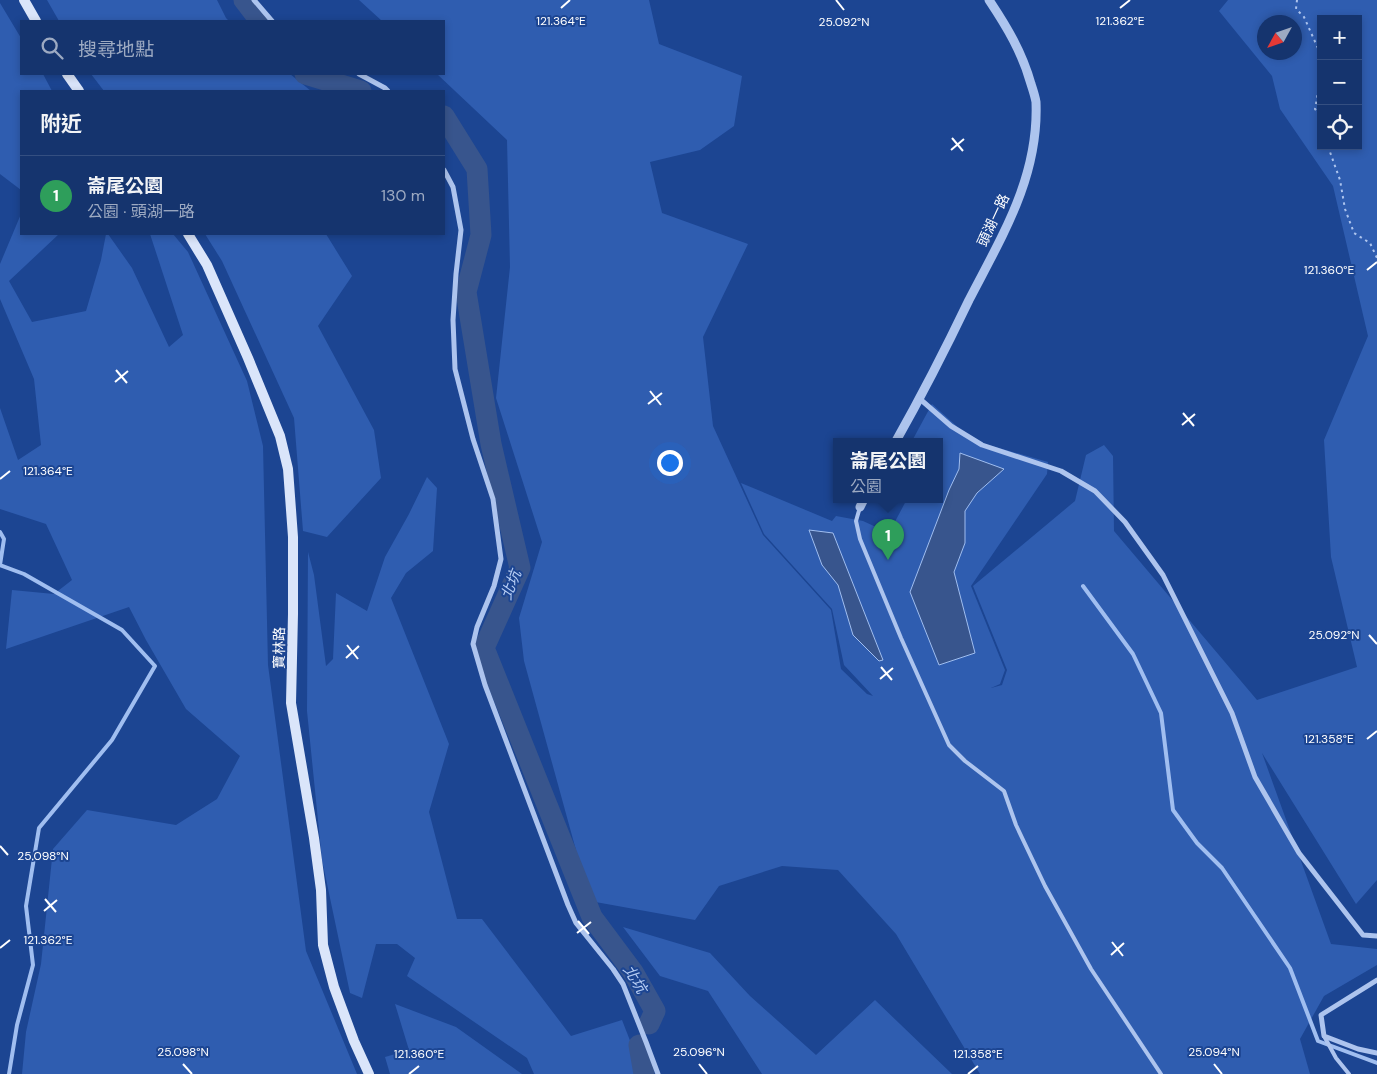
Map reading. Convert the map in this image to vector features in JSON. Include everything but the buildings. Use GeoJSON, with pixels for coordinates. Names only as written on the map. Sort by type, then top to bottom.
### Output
{"type":"FeatureCollection","features":[{"type":"Feature","properties":{"kind":"main road"},"geometry":{"type":"LineString","coordinates":[[24,0],[35,20]]}},
{"type":"Feature","properties":{"kind":"main road"},"geometry":{"type":"LineString","coordinates":[[68,75],[78,90]]}},
{"type":"Feature","properties":{"kind":"main road","name":"寶林路"},"geometry":{"type":"LineString","coordinates":[[189,235],[207,265],[248,358],[280,436],[288,469],[293,546],[294,614],[291,703],[314,838],[320,890],[323,945],[334,987],[354,1041],[369,1074]]}},
{"type":"Feature","properties":{"kind":"street"},"geometry":{"type":"LineString","coordinates":[[254,0],[271,20]]}},
{"type":"Feature","properties":{"kind":"street","name":"頭湖一路"},"geometry":{"type":"LineString","coordinates":[[898,438],[920,399],[1011,218],[1027,177],[1035,145],[1036,100],[1024,62],[1008,29],[988,0]]}},
{"type":"Feature","properties":{"kind":"street"},"geometry":{"type":"LineString","coordinates":[[361,75],[387,89]]}},
{"type":"Feature","properties":{"kind":"street"},"geometry":{"type":"LineString","coordinates":[[445,172],[453,187],[461,230],[453,320],[454,369],[473,440],[493,499],[501,559],[494,586],[477,627],[473,644],[485,685],[568,905],[576,923],[623,984],[658,1074]]}},
{"type":"Feature","properties":{"kind":"street"},"geometry":{"type":"LineString","coordinates":[[920,399],[951,426],[982,445],[1061,471],[1095,491],[1126,522],[1163,575],[1232,713],[1255,777],[1298,853],[1362,935],[1377,936]]}},
{"type":"Feature","properties":{"kind":"street"},"geometry":{"type":"LineString","coordinates":[[1377,980],[1321,1015],[1325,1037],[1358,1049],[1377,1053]]}},
{"type":"Feature","properties":{"kind":"lane"},"geometry":{"type":"LineString","coordinates":[[862,503],[856,521],[860,539],[901,638],[949,745],[964,761],[1004,791],[1016,825],[1045,886],[1092,970],[1162,1074]]}},
{"type":"Feature","properties":{"kind":"lane"},"geometry":{"type":"LineString","coordinates":[[1325,1037],[1334,1054],[1349,1074]]}},
{"type":"Feature","properties":{"kind":"path"},"geometry":{"type":"LineString","coordinates":[[1297,0],[1296,9],[1304,17],[1317,46]]}},
{"type":"Feature","properties":{"kind":"path"},"geometry":{"type":"LineString","coordinates":[[1317,98],[1315,109],[1317,111]]}},
{"type":"Feature","properties":{"kind":"path"},"geometry":{"type":"LineString","coordinates":[[1330,150],[1340,180],[1345,208],[1354,233],[1370,243],[1377,258]]}},
{"type":"Feature","properties":{"kind":"shaded area"},"geometry":{"type":"Polygon","coordinates":[[[47,0],[217,0],[228,20],[58,20],[47,0]]]}},
{"type":"Feature","properties":{"kind":"shaded area"},"geometry":{"type":"Polygon","coordinates":[[[359,0],[649,0],[659,44],[742,76],[734,126],[700,150],[650,162],[662,213],[748,244],[703,337],[713,426],[763,535],[831,610],[841,669],[867,694],[873,696],[844,665],[832,609],[764,534],[741,483],[832,521],[836,516],[863,521],[889,533],[905,503],[943,503],[943,438],[914,438],[932,404],[961,430],[985,444],[1048,462],[1047,474],[971,586],[1005,670],[1000,684],[991,688],[1002,685],[1007,670],[973,586],[1075,501],[1086,455],[1104,445],[1113,456],[1114,531],[1257,700],[1357,667],[1331,557],[1324,440],[1368,336],[1333,186],[1280,109],[1272,76],[1259,60],[1302,60],[1302,15],[1257,15],[1257,58],[1219,11],[1228,0],[1377,0],[1377,880],[1356,904],[1262,753],[1331,944],[1377,949],[1377,965],[1324,996],[1300,1039],[1310,1074],[980,1074],[896,934],[838,870],[782,866],[719,886],[695,920],[590,901],[524,661],[519,618],[542,542],[496,398],[510,267],[507,140],[438,75],[445,75],[445,20],[381,20],[359,0]]]}},
{"type":"Feature","properties":{"kind":"shaded area"},"geometry":{"type":"Polygon","coordinates":[[[0,3],[20,36],[20,75],[44,75],[51,90],[20,90],[20,189],[0,174],[0,3]]]}},
{"type":"Feature","properties":{"kind":"shaded area"},"geometry":{"type":"Polygon","coordinates":[[[92,75],[291,75],[310,90],[103,90],[92,75]]]}},
{"type":"Feature","properties":{"kind":"shaded area"},"geometry":{"type":"Polygon","coordinates":[[[20,216],[20,235],[58,235],[9,281],[32,322],[86,311],[101,260],[106,235],[109,235],[132,268],[169,347],[183,335],[150,235],[174,235],[188,252],[247,381],[263,446],[268,665],[306,951],[357,1074],[22,1074],[26,1032],[41,964],[53,849],[87,810],[176,825],[217,799],[240,756],[186,709],[129,607],[6,649],[12,590],[54,594],[72,580],[46,524],[0,509],[0,408],[18,460],[41,445],[34,379],[0,299],[0,264],[20,216]]]}},
{"type":"Feature","properties":{"kind":"shaded area"},"geometry":{"type":"Polygon","coordinates":[[[206,235],[327,235],[352,276],[318,326],[374,430],[381,478],[327,537],[303,531],[294,418],[222,261],[206,235]]]}},
{"type":"Feature","properties":{"kind":"shaded area"},"geometry":{"type":"Polygon","coordinates":[[[960,453],[1004,469],[977,493],[965,511],[965,543],[954,572],[975,653],[939,665],[910,592],[949,490],[959,469],[960,453]]]}},
{"type":"Feature","properties":{"kind":"shaded area"},"geometry":{"type":"Polygon","coordinates":[[[427,477],[437,488],[433,551],[406,573],[391,598],[449,744],[429,812],[457,919],[482,919],[571,1036],[622,1020],[643,1074],[534,1074],[527,1058],[407,976],[415,958],[397,944],[376,944],[362,998],[350,993],[322,860],[307,711],[308,552],[314,575],[326,666],[333,659],[336,593],[367,611],[385,557],[427,477]]]}},
{"type":"Feature","properties":{"kind":"shaded area"},"geometry":{"type":"Polygon","coordinates":[[[809,530],[833,533],[883,660],[879,661],[853,635],[838,585],[822,565],[809,530]]]}},
{"type":"Feature","properties":{"kind":"shaded area"},"geometry":{"type":"Polygon","coordinates":[[[623,927],[710,953],[750,996],[816,1055],[875,1000],[952,1074],[762,1074],[708,991],[660,976],[623,927]]]}},
{"type":"Feature","properties":{"kind":"shaded area"},"geometry":{"type":"Polygon","coordinates":[[[395,1004],[456,1027],[522,1074],[390,1074],[385,1057],[409,1050],[395,1004]]]}},
{"type":"Feature","properties":{"kind":"waterway","name":"北坑"},"geometry":{"type":"LineString","coordinates":[[244,0],[259,20]]}},
{"type":"Feature","properties":{"kind":"waterway","name":"北坑"},"geometry":{"type":"LineString","coordinates":[[308,75],[358,90]]}},
{"type":"Feature","properties":{"kind":"waterway","name":"北坑"},"geometry":{"type":"LineString","coordinates":[[445,118],[477,169],[481,235],[466,292],[491,444],[520,568],[484,648],[592,917],[633,972],[655,1011],[649,1024]]}},
{"type":"Feature","properties":{"kind":"waterway"},"geometry":{"type":"LineString","coordinates":[[0,532],[4,539],[0,565],[24,574],[122,630],[155,666],[112,740],[39,828],[26,906],[33,965],[17,1025],[9,1074]]}},
{"type":"Feature","properties":{"kind":"waterway"},"geometry":{"type":"LineString","coordinates":[[1083,586],[1133,654],[1161,713],[1173,810],[1197,843],[1222,868],[1290,968],[1318,1041],[1377,1063]]}},
{"type":"Feature","properties":{"kind":"waterway","name":"北坑"},"geometry":{"type":"LineString","coordinates":[[639,1045],[644,1074]]}},
{"type":"Feature","properties":{"kind":"place","name":"崙尾公園"},"geometry":{"type":"Point","coordinates":[888,560]}}]}
